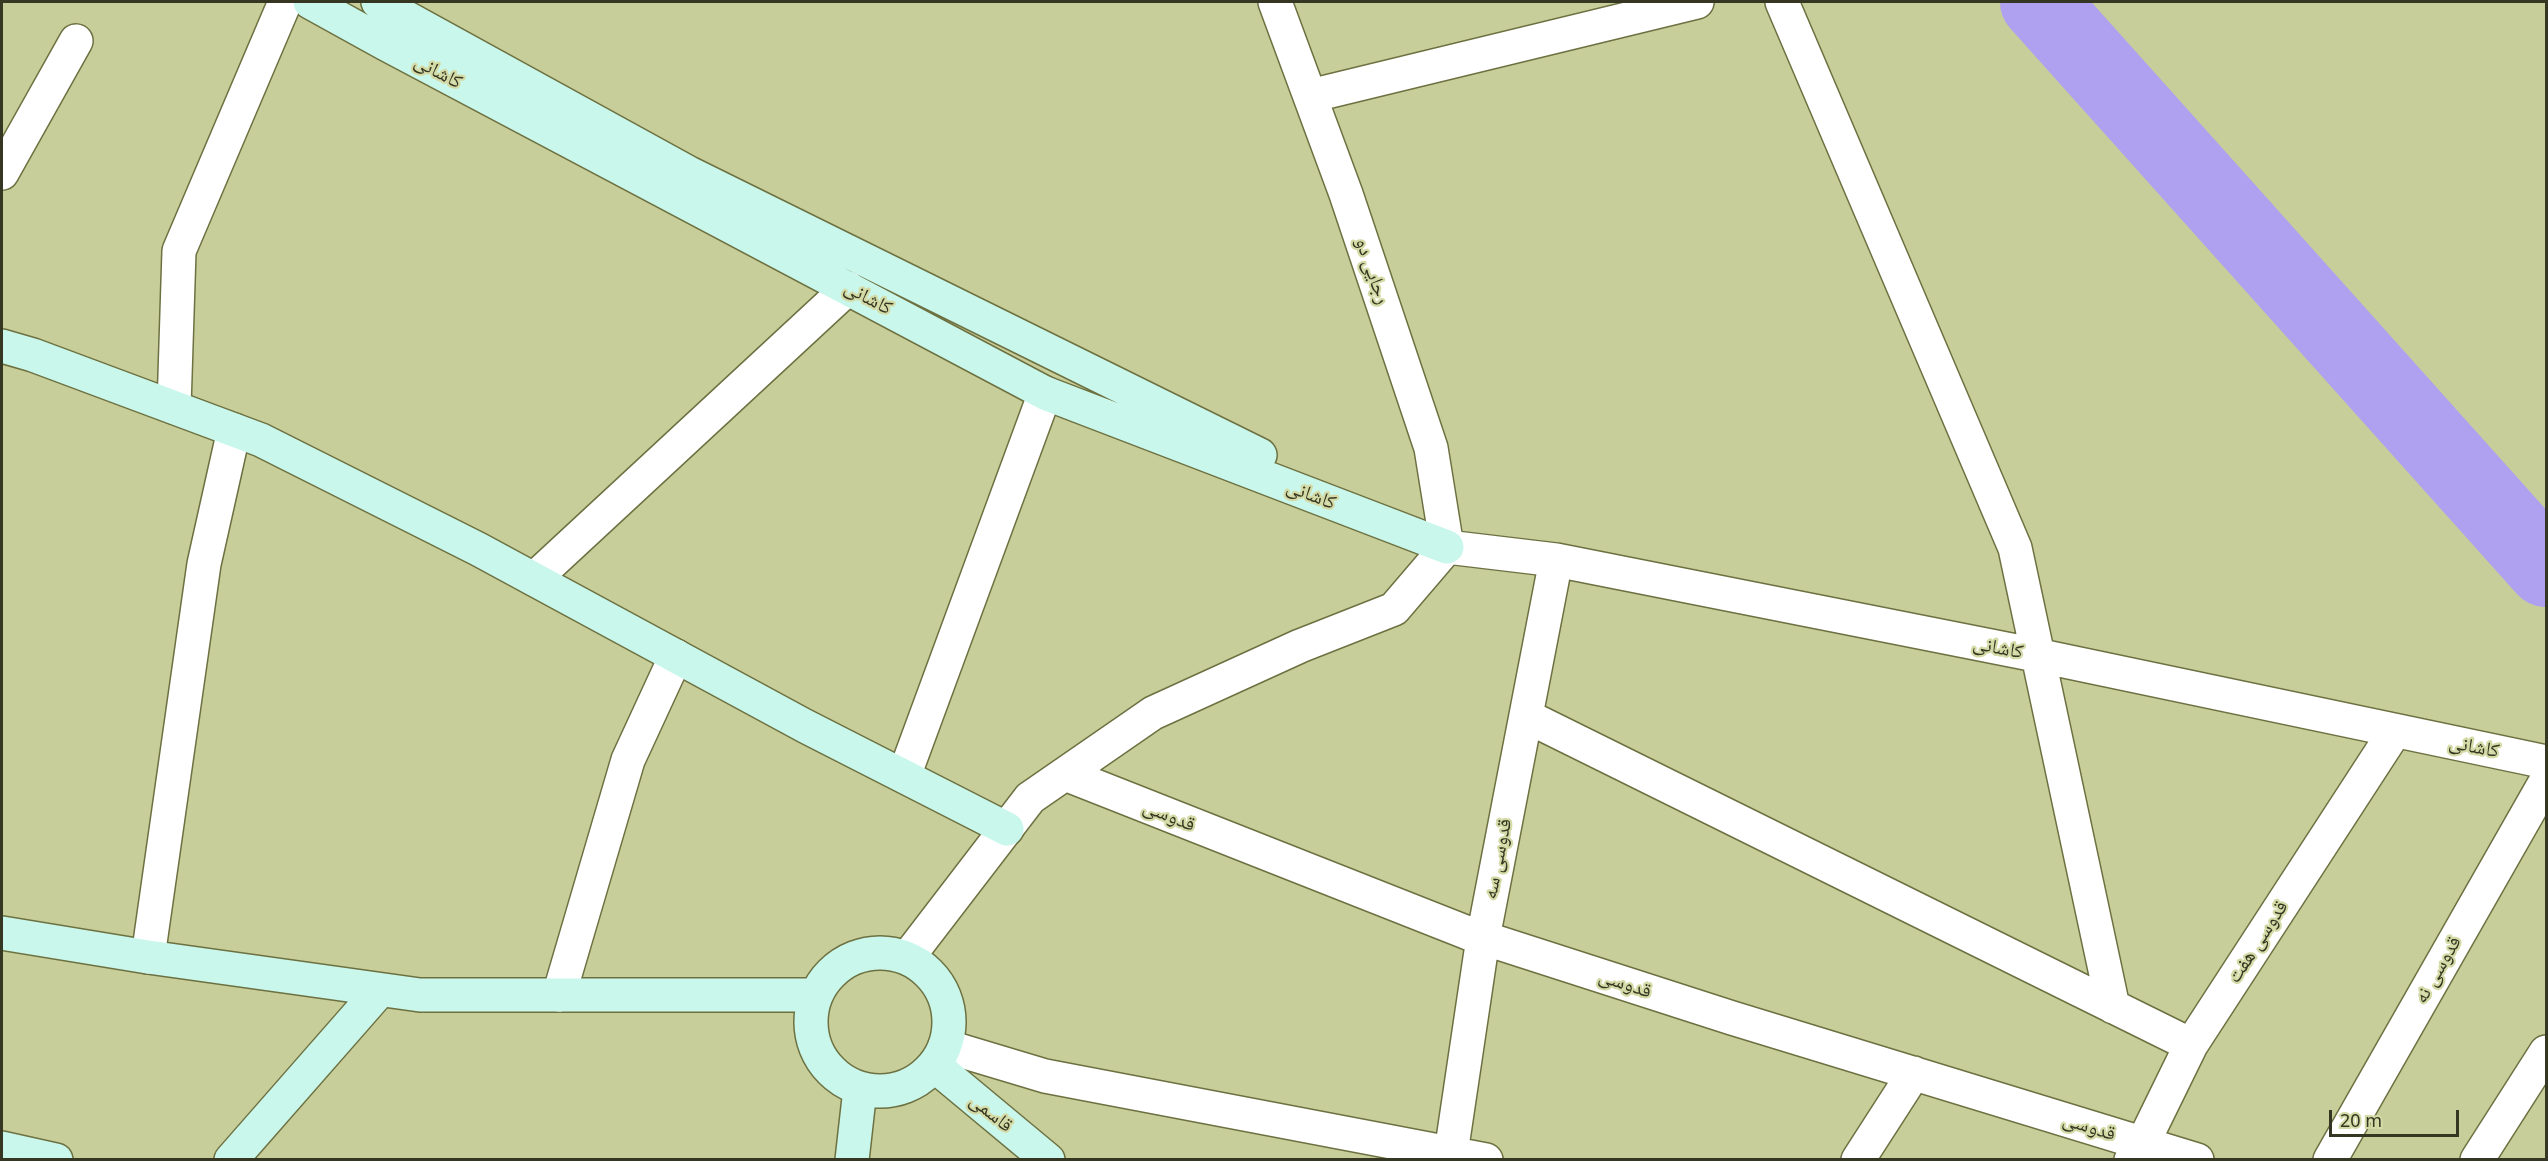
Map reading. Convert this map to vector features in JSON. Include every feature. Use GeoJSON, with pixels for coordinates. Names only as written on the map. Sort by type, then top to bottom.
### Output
{"type":"FeatureCollection","features":[{"type":"Feature","properties":{"kind":"street"},"geometry":{"type":"LineString","coordinates":[[174,407],[178,251],[285,2]]}},
{"type":"Feature","properties":{"kind":"street","name":"کاشانی"},"geometry":{"type":"LineString","coordinates":[[310,2],[1046,393],[1447,547],[1556,561],[2036,655],[2547,762]]}},
{"type":"Feature","properties":{"kind":"street","name":"کاشانی"},"geometry":{"type":"LineString","coordinates":[[378,2],[689,173],[1447,547]]}},
{"type":"Feature","properties":{"kind":"street","name":"رجایی دو"},"geometry":{"type":"LineString","coordinates":[[1275,2],[1346,194],[1431,448],[1447,547]]}},
{"type":"Feature","properties":{"kind":"street"},"geometry":{"type":"LineString","coordinates":[[1310,96],[1697,2]]}},
{"type":"Feature","properties":{"kind":"street"},"geometry":{"type":"LineString","coordinates":[[1782,2],[2015,548],[2036,655],[2113,1007]]}},
{"type":"Feature","properties":{"kind":"street"},"geometry":{"type":"LineString","coordinates":[[2,173],[76,41]]}},
{"type":"Feature","properties":{"kind":"street"},"geometry":{"type":"LineString","coordinates":[[534,579],[848,288]]}},
{"type":"Feature","properties":{"kind":"street"},"geometry":{"type":"LineString","coordinates":[[2,346],[33,355],[174,407],[281,450],[534,579],[1007,829]]}},
{"type":"Feature","properties":{"kind":"street"},"geometry":{"type":"LineString","coordinates":[[904,776],[1046,393]]}},
{"type":"Feature","properties":{"kind":"street"},"geometry":{"type":"LineString","coordinates":[[148,957],[204,564],[234,430]]}},
{"type":"Feature","properties":{"kind":"street"},"geometry":{"type":"LineString","coordinates":[[908,957],[1030,798],[1153,713],[1300,646],[1394,609],[1447,547]]}},
{"type":"Feature","properties":{"kind":"street","name":"قدوسی سه"},"geometry":{"type":"LineString","coordinates":[[1451,1156],[1483,938],[1556,561]]}},
{"type":"Feature","properties":{"kind":"street"},"geometry":{"type":"LineString","coordinates":[[559,995],[628,760],[676,656]]}},
{"type":"Feature","properties":{"kind":"street"},"geometry":{"type":"LineString","coordinates":[[1526,716],[2191,1045]]}},
{"type":"Feature","properties":{"kind":"street","name":"قدوسی هفت"},"geometry":{"type":"LineString","coordinates":[[2137,1151],[2191,1045],[2395,731]]}},
{"type":"Feature","properties":{"kind":"street","name":"قدوسی"},"geometry":{"type":"LineString","coordinates":[[1065,774],[1483,938],[1914,1073],[2137,1151],[2197,1160]]}},
{"type":"Feature","properties":{"kind":"street","name":"قدوسی نه"},"geometry":{"type":"LineString","coordinates":[[2330,1160],[2547,781]]}},
{"type":"Feature","properties":{"kind":"street"},"geometry":{"type":"LineString","coordinates":[[2,933],[148,957],[420,995],[815,995]]}},
{"type":"Feature","properties":{"kind":"street"},"geometry":{"type":"LineString","coordinates":[[886,952],[908,957],[926,969],[940,985],[948,1004],[950,1025],[940,1056],[919,1080],[900,1089],[880,1092],[860,1089],[839,1078],[823,1062],[813,1041],[810,1018],[815,995],[827,977],[844,962],[864,954],[886,952]]}},
{"type":"Feature","properties":{"kind":"street"},"geometry":{"type":"LineString","coordinates":[[231,1160],[380,990]]}},
{"type":"Feature","properties":{"kind":"street"},"geometry":{"type":"LineString","coordinates":[[2477,1160],[2547,1052]]}},
{"type":"Feature","properties":{"kind":"street"},"geometry":{"type":"LineString","coordinates":[[940,1056],[1451,1156],[1486,1160]]}},
{"type":"Feature","properties":{"kind":"street","name":"قاسمی"},"geometry":{"type":"LineString","coordinates":[[940,1056],[1048,1160]]}},
{"type":"Feature","properties":{"kind":"street"},"geometry":{"type":"LineString","coordinates":[[1858,1160],[1914,1073]]}},
{"type":"Feature","properties":{"kind":"street"},"geometry":{"type":"LineString","coordinates":[[852,1160],[860,1089]]}},
{"type":"Feature","properties":{"kind":"street"},"geometry":{"type":"LineString","coordinates":[[2,1148],[56,1160]]}},
{"type":"Feature","properties":{"kind":"waterway"},"geometry":{"type":"LineString","coordinates":[[2039,2],[2546,568]]}}]}
